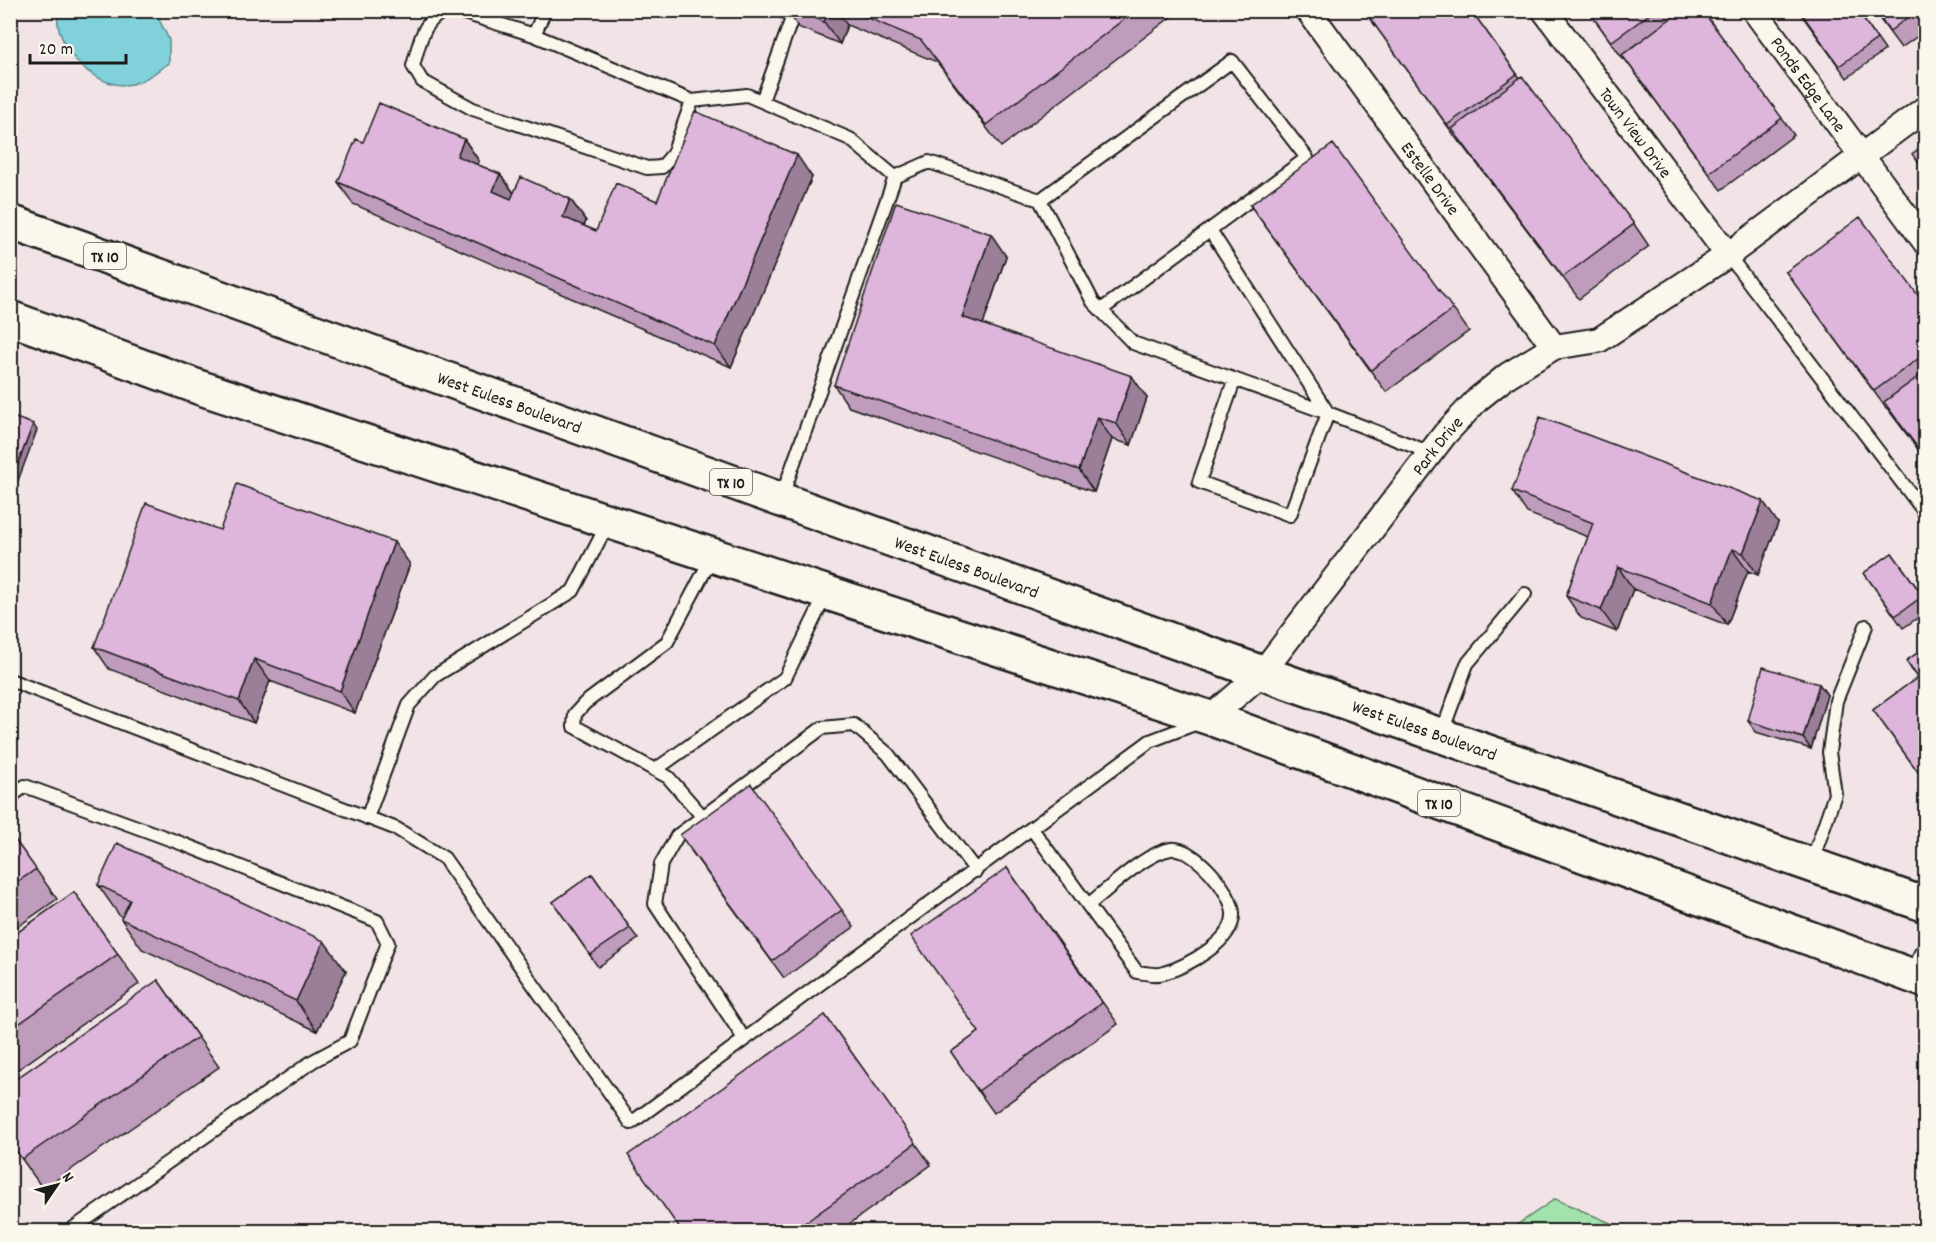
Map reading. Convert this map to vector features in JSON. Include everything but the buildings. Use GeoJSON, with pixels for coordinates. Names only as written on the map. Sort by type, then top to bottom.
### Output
{"type":"FeatureCollection","features":[{"type":"Feature","properties":{"kind":"main road","name":"West Euless Boulevard"},"geometry":{"type":"LineString","coordinates":[[10,222],[1262,673],[1926,905]]}},
{"type":"Feature","properties":{"kind":"main road","name":"TX 10"},"geometry":{"type":"LineString","coordinates":[[10,318],[201,388],[1210,718],[1924,972]]}},
{"type":"Feature","properties":{"kind":"street","name":"Estelle Drive"},"geometry":{"type":"LineString","coordinates":[[1308,10],[1554,347]]}},
{"type":"Feature","properties":{"kind":"street","name":"Town View Drive"},"geometry":{"type":"LineString","coordinates":[[1544,10],[1728,255]]}},
{"type":"Feature","properties":{"kind":"street","name":"Ponds Edge Lane"},"geometry":{"type":"LineString","coordinates":[[1754,10],[1926,243]]}},
{"type":"Feature","properties":{"kind":"street","name":"Park Drive"},"geometry":{"type":"LineString","coordinates":[[1210,718],[1262,673],[1431,453],[1478,399],[1508,375],[1554,347],[1599,340],[1728,255],[1926,108]]}},
{"type":"Feature","properties":{"kind":"lane"},"geometry":{"type":"LineString","coordinates":[[448,10],[434,15],[421,35],[413,66],[422,81],[473,110],[647,168],[662,167],[673,154],[692,101]]}},
{"type":"Feature","properties":{"kind":"lane"},"geometry":{"type":"LineString","coordinates":[[455,10],[534,35],[692,101],[747,94],[850,139],[895,177]]}},
{"type":"Feature","properties":{"kind":"lane"},"geometry":{"type":"LineString","coordinates":[[534,35],[544,10]]}},
{"type":"Feature","properties":{"kind":"lane"},"geometry":{"type":"LineString","coordinates":[[762,101],[794,13],[779,10]]}},
{"type":"Feature","properties":{"kind":"lane"},"geometry":{"type":"LineString","coordinates":[[1040,200],[1232,61],[1308,158],[1101,310]]}},
{"type":"Feature","properties":{"kind":"lane"},"geometry":{"type":"LineString","coordinates":[[780,500],[895,177],[929,162],[1040,200],[1093,302],[1133,343],[1328,413],[1431,453]]}},
{"type":"Feature","properties":{"kind":"lane"},"geometry":{"type":"LineString","coordinates":[[1210,230],[1328,413]]}},
{"type":"Feature","properties":{"kind":"lane"},"geometry":{"type":"LineString","coordinates":[[1728,255],[1926,514]]}},
{"type":"Feature","properties":{"kind":"lane"},"geometry":{"type":"LineString","coordinates":[[1234,381],[1199,482],[1290,514],[1328,413]]}},
{"type":"Feature","properties":{"kind":"lane"},"geometry":{"type":"LineString","coordinates":[[367,818],[409,705],[435,676],[573,591],[608,522]]}},
{"type":"Feature","properties":{"kind":"lane"},"geometry":{"type":"LineString","coordinates":[[703,817],[668,777],[574,726],[575,714],[585,703],[667,642],[712,556]]}},
{"type":"Feature","properties":{"kind":"lane"},"geometry":{"type":"LineString","coordinates":[[655,770],[785,678],[826,594]]}},
{"type":"Feature","properties":{"kind":"lane"},"geometry":{"type":"LineString","coordinates":[[1441,735],[1467,664],[1525,594]]}},
{"type":"Feature","properties":{"kind":"lane"},"geometry":{"type":"LineString","coordinates":[[1811,865],[1835,794],[1829,752],[1836,701],[1866,626]]}},
{"type":"Feature","properties":{"kind":"lane"},"geometry":{"type":"LineString","coordinates":[[10,680],[397,830],[444,858],[631,1123],[1150,741],[1210,718]]}},
{"type":"Feature","properties":{"kind":"lane"},"geometry":{"type":"LineString","coordinates":[[746,1040],[655,904],[661,864],[677,836],[822,728],[854,725],[888,754],[976,871]]}},
{"type":"Feature","properties":{"kind":"lane"},"geometry":{"type":"LineString","coordinates":[[10,797],[25,786],[183,844],[377,921],[388,943],[350,1041],[313,1061],[68,1232]]}},
{"type":"Feature","properties":{"kind":"lane"},"geometry":{"type":"LineString","coordinates":[[1032,829],[1137,972],[1162,974],[1192,962],[1227,934],[1233,913],[1225,891],[1198,860],[1186,851],[1171,849],[1150,857],[1088,905]]}},
{"type":"Feature","properties":{"kind":"green space"},"geometry":{"type":"Polygon","coordinates":[[[1555,1199],[1629,1231],[1508,1231],[1555,1199]]]}},
{"type":"Feature","properties":{"kind":"water"},"geometry":{"type":"Polygon","coordinates":[[[58,11],[155,11],[169,40],[169,63],[136,83],[123,85],[98,78],[86,70],[67,49],[58,24],[58,11]]]}}]}
